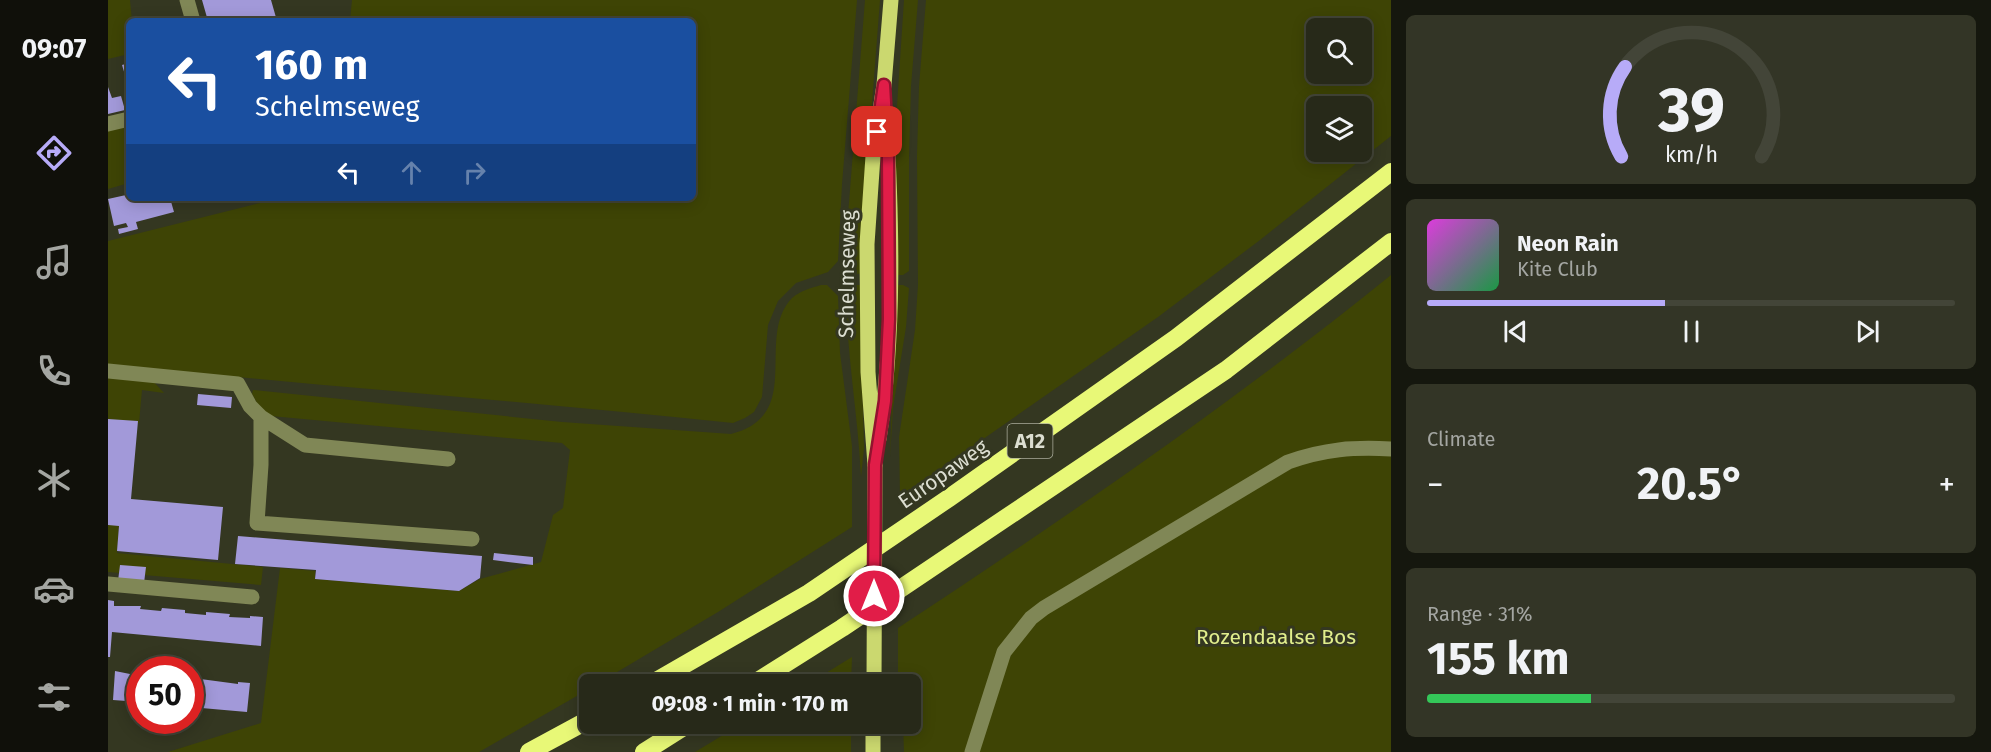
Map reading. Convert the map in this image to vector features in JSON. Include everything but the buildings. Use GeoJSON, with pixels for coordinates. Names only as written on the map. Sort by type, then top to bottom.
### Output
{"type":"FeatureCollection","features":[{"type":"Feature","properties":{"kind":"highway","name":"Europaweg"},"geometry":{"type":"LineString","coordinates":[[668,674],[809,593],[949,498],[1176,338],[1391,172]]}},
{"type":"Feature","properties":{"kind":"highway","name":"A12"},"geometry":{"type":"LineString","coordinates":[[769,674],[842,628],[1226,370],[1391,242]]}},
{"type":"Feature","properties":{"kind":"highway"},"geometry":{"type":"LineString","coordinates":[[529,752],[579,725]]}},
{"type":"Feature","properties":{"kind":"highway"},"geometry":{"type":"LineString","coordinates":[[644,752],[673,734]]}},
{"type":"Feature","properties":{"kind":"main road","name":"Schelmseweg"},"geometry":{"type":"LineString","coordinates":[[874,674],[875,465],[868,360],[867,244],[873,156],[884,85],[891,0]]}},
{"type":"Feature","properties":{"kind":"main road","name":"Schelmseweg"},"geometry":{"type":"LineString","coordinates":[[875,465],[885,401],[889,327],[888,155],[884,85]]}},
{"type":"Feature","properties":{"kind":"main road"},"geometry":{"type":"LineString","coordinates":[[873,734],[873,752]]}},
{"type":"Feature","properties":{"kind":"street"},"geometry":{"type":"LineString","coordinates":[[187,0],[192,18]]}},
{"type":"Feature","properties":{"kind":"street"},"geometry":{"type":"LineString","coordinates":[[108,124],[126,120]]}},
{"type":"Feature","properties":{"kind":"street"},"geometry":{"type":"LineString","coordinates":[[108,371],[238,384],[250,406],[261,417],[305,445],[448,459]]}},
{"type":"Feature","properties":{"kind":"street"},"geometry":{"type":"LineString","coordinates":[[261,417],[261,465],[257,523],[472,539]]}},
{"type":"Feature","properties":{"kind":"street"},"geometry":{"type":"LineString","coordinates":[[972,752],[1004,652],[1031,618],[1044,608],[1288,462],[1313,453],[1341,448],[1391,449]]}},
{"type":"Feature","properties":{"kind":"street"},"geometry":{"type":"LineString","coordinates":[[108,584],[252,597]]}},
{"type":"Feature","properties":{"kind":"green space"},"geometry":{"type":"Polygon","coordinates":[[[108,0],[130,0],[132,18],[126,18],[126,55],[108,59],[108,0]]]}},
{"type":"Feature","properties":{"kind":"green space"},"geometry":{"type":"Polygon","coordinates":[[[352,0],[857,0],[838,261],[828,272],[796,283],[778,301],[768,325],[762,397],[754,412],[733,423],[108,364],[108,241],[265,201],[696,201],[696,18],[350,18],[352,0]]]}},
{"type":"Feature","properties":{"kind":"green space"},"geometry":{"type":"Polygon","coordinates":[[[865,0],[880,0],[861,245],[861,274],[849,273],[846,269],[848,215],[865,0]]]}},
{"type":"Feature","properties":{"kind":"green space"},"geometry":{"type":"Polygon","coordinates":[[[904,0],[918,0],[911,86],[909,271],[903,275],[897,275],[895,136],[904,0]]]}},
{"type":"Feature","properties":{"kind":"green space"},"geometry":{"type":"Polygon","coordinates":[[[926,0],[1391,0],[1391,136],[1372,151],[1372,96],[1306,96],[1306,162],[1358,162],[1158,317],[900,497],[899,437],[915,330],[918,285],[919,86],[926,0]]]}},
{"type":"Feature","properties":{"kind":"green space"},"geometry":{"type":"Polygon","coordinates":[[[126,126],[126,184],[108,189],[108,131],[126,126]]]}},
{"type":"Feature","properties":{"kind":"green space"},"geometry":{"type":"Polygon","coordinates":[[[1391,275],[1391,444],[1313,449],[1029,614],[968,752],[904,752],[903,734],[921,734],[921,674],[898,674],[898,628],[1149,458],[1332,322],[1391,275]]]}},
{"type":"Feature","properties":{"kind":"green space"},"geometry":{"type":"Polygon","coordinates":[[[827,285],[838,296],[840,353],[852,446],[852,527],[718,612],[614,674],[579,674],[579,695],[479,752],[168,752],[261,723],[280,568],[315,571],[315,579],[459,591],[480,579],[541,562],[553,515],[563,508],[570,450],[562,443],[271,416],[262,412],[252,394],[253,390],[562,422],[731,434],[754,424],[767,410],[773,393],[777,333],[782,315],[792,298],[806,290],[827,285]]]}},
{"type":"Feature","properties":{"kind":"green space"},"geometry":{"type":"Polygon","coordinates":[[[860,285],[864,448],[861,477],[846,288],[860,285]]]}},
{"type":"Feature","properties":{"kind":"green space"},"geometry":{"type":"Polygon","coordinates":[[[896,285],[909,288],[906,327],[893,408],[890,457],[896,285]]]}},
{"type":"Feature","properties":{"kind":"green space"},"geometry":{"type":"Polygon","coordinates":[[[108,377],[153,381],[164,393],[142,390],[139,423],[108,421],[108,377]]]}},
{"type":"Feature","properties":{"kind":"green space","name":"Rozendaalse Bos"},"geometry":{"type":"Polygon","coordinates":[[[1391,453],[1391,752],[976,752],[1009,653],[1033,622],[1290,466],[1315,457],[1391,453]]]}},
{"type":"Feature","properties":{"kind":"green space"},"geometry":{"type":"Polygon","coordinates":[[[108,523],[119,524],[117,553],[263,567],[261,585],[108,572],[108,523]]]}},
{"type":"Feature","properties":{"kind":"green space"},"geometry":{"type":"Polygon","coordinates":[[[852,657],[851,674],[824,674],[852,657]]]}},
{"type":"Feature","properties":{"kind":"green space"},"geometry":{"type":"Polygon","coordinates":[[[725,734],[851,734],[851,752],[695,752],[725,734]]]}},
{"type":"Feature","properties":{"kind":"route"},"geometry":{"type":"LineString","coordinates":[[874,596],[875,465],[885,401],[889,319],[888,155],[884,85],[877,132]]}}]}
